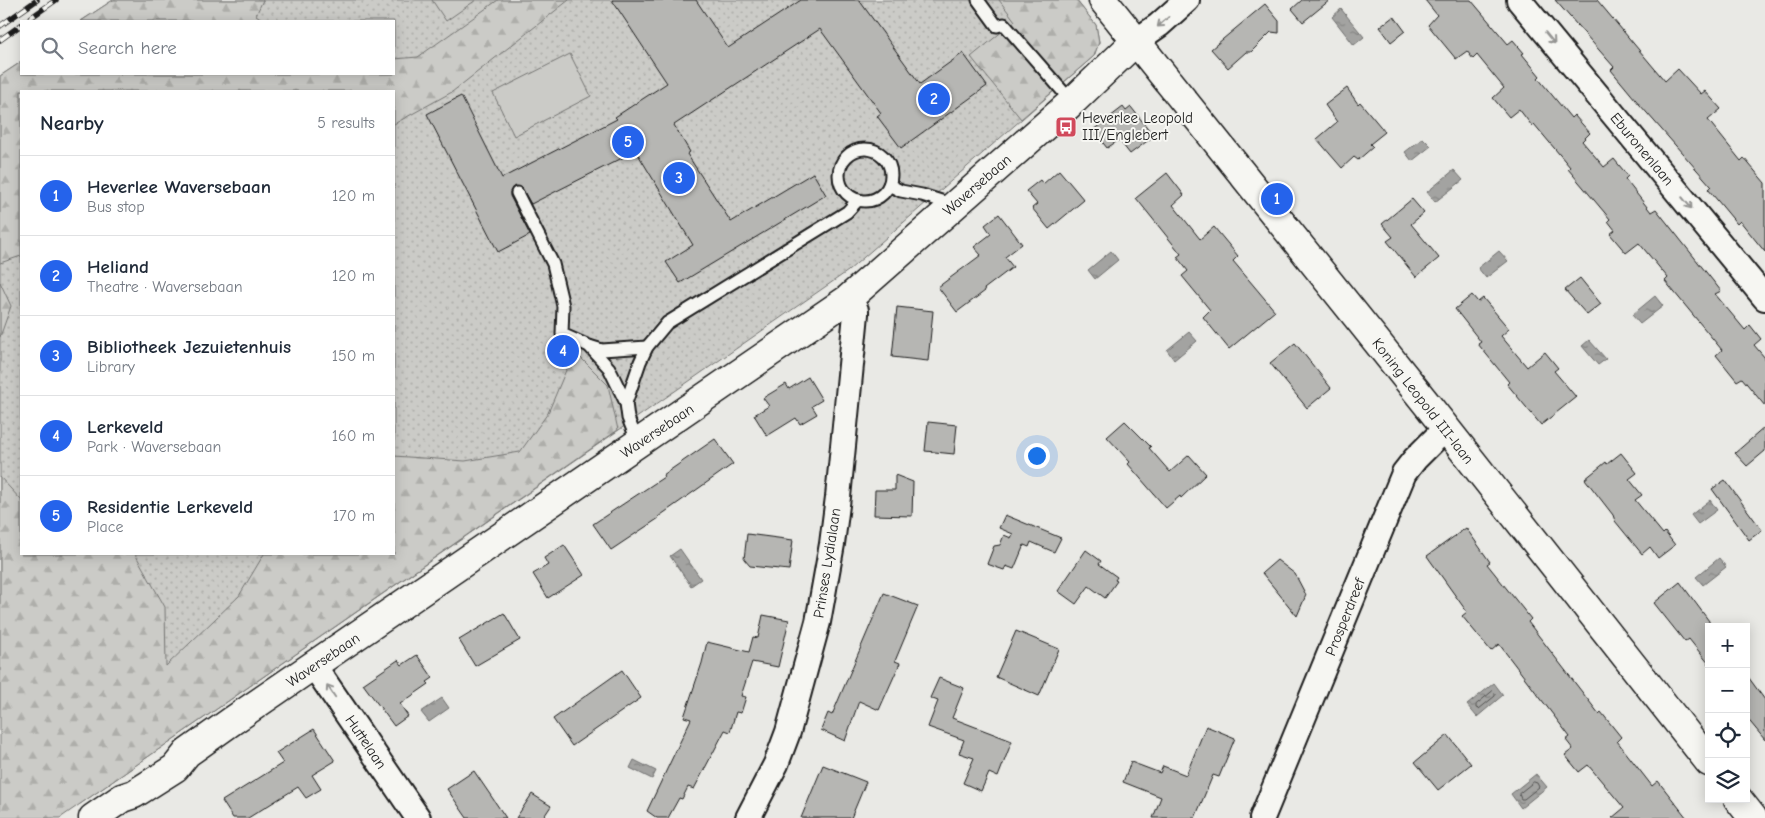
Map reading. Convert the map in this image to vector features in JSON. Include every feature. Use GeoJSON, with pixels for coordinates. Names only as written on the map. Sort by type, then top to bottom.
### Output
{"type":"FeatureCollection","features":[{"type":"Feature","properties":{"kind":"street","name":"Koning Leopold III-laan"},"geometry":{"type":"LineString","coordinates":[[1104,0],[1706,758]]}},
{"type":"Feature","properties":{"kind":"street","name":"Waversebaan"},"geometry":{"type":"LineString","coordinates":[[93,818],[122,798],[134,794],[175,768],[187,753],[848,299],[1072,102],[1136,41],[1159,25],[1187,0]]}},
{"type":"Feature","properties":{"kind":"street","name":"Eburonenlaan"},"geometry":{"type":"LineString","coordinates":[[1519,0],[1765,298]]}},
{"type":"Feature","properties":{"kind":"street","name":"Prinses Lydialaan"},"geometry":{"type":"LineString","coordinates":[[748,818],[776,764],[788,732],[818,622],[837,507],[856,314],[856,310],[848,299]]}},
{"type":"Feature","properties":{"kind":"street","name":"Prosperdreef"},"geometry":{"type":"LineString","coordinates":[[1262,818],[1404,473],[1445,429]]}},
{"type":"Feature","properties":{"kind":"street","name":"Huttelaan"},"geometry":{"type":"LineString","coordinates":[[314,666],[418,818]]}},
{"type":"Feature","properties":{"kind":"street"},"geometry":{"type":"LineString","coordinates":[[1741,803],[1753,818]]}},
{"type":"Feature","properties":{"kind":"lane"},"geometry":{"type":"LineString","coordinates":[[978,0],[997,26],[1004,24],[1072,102]]}},
{"type":"Feature","properties":{"kind":"lane"},"geometry":{"type":"LineString","coordinates":[[868,150],[876,152],[882,156],[890,170],[889,185],[879,196],[865,201],[858,200],[844,190],[840,181],[839,173],[842,164],[853,152],[868,150]]}},
{"type":"Feature","properties":{"kind":"lane"},"geometry":{"type":"LineString","coordinates":[[889,185],[901,191],[954,205]]}},
{"type":"Feature","properties":{"kind":"lane"},"geometry":{"type":"LineString","coordinates":[[517,193],[553,264],[563,306],[562,334],[602,350],[647,347]]}},
{"type":"Feature","properties":{"kind":"lane"},"geometry":{"type":"LineString","coordinates":[[626,403],[647,347],[667,323],[847,212],[858,200]]}},
{"type":"Feature","properties":{"kind":"lane"},"geometry":{"type":"LineString","coordinates":[[589,346],[609,368],[626,403],[628,418],[638,444]]}},
{"type":"Feature","properties":{"kind":"green space"},"geometry":{"type":"Polygon","coordinates":[[[113,0],[1076,0],[1096,25],[1099,42],[1094,56],[848,271],[80,804],[0,708],[0,76],[20,63],[20,75],[395,75],[395,20],[83,20],[113,0]]]}},
{"type":"Feature","properties":{"kind":"green space"},"geometry":{"type":"Polygon","coordinates":[[[113,0],[263,0],[256,15],[264,20],[83,20],[113,0]]]}},
{"type":"Feature","properties":{"kind":"green space"},"geometry":{"type":"Polygon","coordinates":[[[432,0],[476,0],[446,21],[432,0]]]}},
{"type":"Feature","properties":{"kind":"green space"},"geometry":{"type":"Polygon","coordinates":[[[498,0],[569,0],[452,92],[395,123],[395,90],[20,90],[20,256],[0,263],[0,76],[20,63],[20,75],[395,75],[395,59],[418,57],[498,0]]]}},
{"type":"Feature","properties":{"kind":"green space"},"geometry":{"type":"Polygon","coordinates":[[[999,0],[1076,0],[1096,25],[1099,42],[1094,56],[1021,119],[971,57],[1015,21],[999,0]]]}},
{"type":"Feature","properties":{"kind":"green space"},"geometry":{"type":"Polygon","coordinates":[[[570,54],[591,96],[514,136],[493,93],[570,54]]]}},
{"type":"Feature","properties":{"kind":"green space"},"geometry":{"type":"Polygon","coordinates":[[[0,282],[11,306],[0,337],[0,282]]]}},
{"type":"Feature","properties":{"kind":"green space"},"geometry":{"type":"Polygon","coordinates":[[[574,351],[608,385],[618,430],[60,818],[0,818],[0,477],[20,499],[20,555],[136,555],[165,607],[166,666],[239,596],[263,555],[395,555],[395,456],[465,461],[520,452],[548,413],[574,351]]]}},
{"type":"Feature","properties":{"kind":"water"},"geometry":{"type":"Polygon","coordinates":[[[1341,9],[1364,37],[1354,45],[1332,17],[1341,9]]]}},
{"type":"Feature","properties":{"kind":"water"},"geometry":{"type":"Polygon","coordinates":[[[1423,138],[1431,146],[1412,161],[1405,152],[1423,138]]]}},
{"type":"Feature","properties":{"kind":"water"},"geometry":{"type":"Polygon","coordinates":[[[1454,170],[1463,180],[1435,202],[1427,192],[1454,170]]]}},
{"type":"Feature","properties":{"kind":"water"},"geometry":{"type":"Polygon","coordinates":[[[1111,251],[1118,260],[1095,279],[1088,270],[1111,251]]]}},
{"type":"Feature","properties":{"kind":"water"},"geometry":{"type":"Polygon","coordinates":[[[1499,251],[1508,261],[1486,278],[1478,268],[1499,251]]]}},
{"type":"Feature","properties":{"kind":"water"},"geometry":{"type":"Polygon","coordinates":[[[1655,296],[1663,306],[1640,324],[1632,315],[1655,296]]]}},
{"type":"Feature","properties":{"kind":"water"},"geometry":{"type":"Polygon","coordinates":[[[1189,332],[1197,341],[1174,360],[1167,350],[1189,332]]]}},
{"type":"Feature","properties":{"kind":"water"},"geometry":{"type":"Polygon","coordinates":[[[1589,340],[1606,359],[1598,365],[1582,346],[1589,340]]]}},
{"type":"Feature","properties":{"kind":"water"},"geometry":{"type":"Polygon","coordinates":[[[1710,500],[1717,510],[1698,524],[1691,515],[1710,500]]]}},
{"type":"Feature","properties":{"kind":"water"},"geometry":{"type":"Polygon","coordinates":[[[680,549],[701,579],[691,586],[670,556],[680,549]]]}},
{"type":"Feature","properties":{"kind":"water"},"geometry":{"type":"Polygon","coordinates":[[[1719,558],[1726,567],[1703,585],[1696,577],[1719,558]]]}},
{"type":"Feature","properties":{"kind":"water"},"geometry":{"type":"Polygon","coordinates":[[[1494,683],[1503,695],[1477,717],[1467,705],[1494,683]]]}},
{"type":"Feature","properties":{"kind":"water"},"geometry":{"type":"Polygon","coordinates":[[[442,698],[449,708],[429,722],[421,712],[442,698]]]}},
{"type":"Feature","properties":{"kind":"water"},"geometry":{"type":"Polygon","coordinates":[[[634,760],[656,771],[652,779],[630,768],[634,760]]]}},
{"type":"Feature","properties":{"kind":"water"},"geometry":{"type":"Polygon","coordinates":[[[1536,774],[1547,787],[1521,808],[1511,794],[1536,774]]]}},
{"type":"Feature","properties":{"kind":"building"},"geometry":{"type":"Polygon","coordinates":[[[612,0],[696,0],[728,48],[801,0],[859,0],[920,84],[963,53],[987,86],[901,148],[877,116],[881,113],[820,29],[674,125],[690,152],[687,154],[731,222],[813,173],[826,195],[680,283],[666,262],[693,245],[636,151],[531,204],[521,187],[513,187],[510,196],[530,235],[498,252],[427,114],[461,96],[502,178],[617,119],[615,117],[667,83],[612,0]]]}},
{"type":"Feature","properties":{"kind":"building"},"geometry":{"type":"Polygon","coordinates":[[[1302,0],[1330,0],[1303,22],[1292,9],[1302,0]]]}},
{"type":"Feature","properties":{"kind":"building"},"geometry":{"type":"Polygon","coordinates":[[[1425,0],[1471,0],[1508,44],[1513,40],[1540,76],[1538,78],[1571,118],[1574,115],[1590,133],[1582,141],[1604,167],[1614,159],[1628,176],[1625,179],[1651,212],[1656,209],[1721,291],[1715,294],[1745,330],[1750,325],[1761,339],[1754,345],[1765,358],[1765,406],[1742,378],[1737,381],[1716,355],[1722,350],[1665,281],[1668,278],[1639,243],[1626,253],[1610,234],[1615,230],[1608,221],[1610,219],[1568,169],[1570,167],[1534,124],[1532,126],[1519,109],[1509,117],[1493,98],[1504,88],[1477,55],[1473,59],[1467,51],[1456,59],[1428,25],[1437,15],[1425,0]]]}},
{"type":"Feature","properties":{"kind":"building"},"geometry":{"type":"Polygon","coordinates":[[[1555,0],[1597,0],[1665,81],[1678,69],[1701,94],[1705,91],[1721,109],[1708,120],[1741,161],[1744,158],[1765,183],[1765,252],[1740,221],[1737,224],[1708,189],[1711,186],[1640,105],[1611,70],[1614,67],[1555,0]]]}},
{"type":"Feature","properties":{"kind":"building"},"geometry":{"type":"Polygon","coordinates":[[[1265,4],[1279,21],[1279,33],[1271,32],[1251,52],[1246,52],[1228,68],[1211,49],[1265,4]]]}},
{"type":"Feature","properties":{"kind":"building"},"geometry":{"type":"Polygon","coordinates":[[[1394,16],[1405,31],[1391,42],[1380,27],[1394,16]]]}},
{"type":"Feature","properties":{"kind":"building"},"geometry":{"type":"Polygon","coordinates":[[[1347,88],[1358,104],[1360,102],[1385,132],[1370,144],[1373,147],[1358,160],[1354,157],[1342,168],[1317,139],[1337,122],[1325,105],[1347,88]]]}},
{"type":"Feature","properties":{"kind":"building"},"geometry":{"type":"Polygon","coordinates":[[[1123,107],[1126,111],[1131,107],[1154,136],[1130,154],[1119,140],[1107,148],[1093,130],[1123,107]]]}},
{"type":"Feature","properties":{"kind":"building"},"geometry":{"type":"Polygon","coordinates":[[[1059,170],[1084,200],[1049,229],[1032,208],[1037,204],[1026,191],[1040,180],[1043,184],[1059,170]]]}},
{"type":"Feature","properties":{"kind":"building"},"geometry":{"type":"Polygon","coordinates":[[[1167,173],[1184,195],[1173,205],[1200,239],[1214,227],[1238,256],[1233,261],[1275,311],[1229,349],[1203,317],[1210,310],[1182,276],[1188,271],[1177,257],[1181,254],[1136,198],[1167,173]]]}},
{"type":"Feature","properties":{"kind":"building"},"geometry":{"type":"Polygon","coordinates":[[[1412,199],[1424,213],[1411,224],[1439,258],[1416,277],[1387,241],[1393,237],[1382,224],[1412,199]]]}},
{"type":"Feature","properties":{"kind":"building"},"geometry":{"type":"Polygon","coordinates":[[[999,214],[1022,244],[1005,257],[1013,267],[957,312],[938,287],[981,255],[974,247],[991,234],[985,225],[999,214]]]}},
{"type":"Feature","properties":{"kind":"building"},"geometry":{"type":"Polygon","coordinates":[[[1580,278],[1601,304],[1587,315],[1565,290],[1580,278]]]}},
{"type":"Feature","properties":{"kind":"building"},"geometry":{"type":"Polygon","coordinates":[[[1472,295],[1478,302],[1483,298],[1509,329],[1501,336],[1527,367],[1545,352],[1558,368],[1554,371],[1576,397],[1541,425],[1507,384],[1509,382],[1478,344],[1481,342],[1455,309],[1472,295]]]}},
{"type":"Feature","properties":{"kind":"building"},"geometry":{"type":"Polygon","coordinates":[[[897,307],[933,311],[928,361],[892,357],[897,307]]]}},
{"type":"Feature","properties":{"kind":"building"},"geometry":{"type":"Polygon","coordinates":[[[1295,343],[1331,388],[1307,408],[1270,363],[1295,343]]]}},
{"type":"Feature","properties":{"kind":"building"},"geometry":{"type":"Polygon","coordinates":[[[808,377],[822,400],[812,406],[817,414],[800,424],[796,418],[767,436],[754,415],[769,406],[763,398],[786,384],[789,389],[808,377]]]}},
{"type":"Feature","properties":{"kind":"building"},"geometry":{"type":"Polygon","coordinates":[[[1125,421],[1151,447],[1149,448],[1170,472],[1189,455],[1206,474],[1181,498],[1180,496],[1166,508],[1128,464],[1130,462],[1107,437],[1125,421]]]}},
{"type":"Feature","properties":{"kind":"building"},"geometry":{"type":"Polygon","coordinates":[[[928,422],[957,425],[954,454],[925,451],[928,422]]]}},
{"type":"Feature","properties":{"kind":"building"},"geometry":{"type":"Polygon","coordinates":[[[1765,427],[1765,451],[1747,466],[1735,453],[1765,427]]]}},
{"type":"Feature","properties":{"kind":"building"},"geometry":{"type":"Polygon","coordinates":[[[715,439],[733,464],[659,518],[611,550],[593,524],[664,477],[663,475],[715,439]]]}},
{"type":"Feature","properties":{"kind":"building"},"geometry":{"type":"Polygon","coordinates":[[[1621,453],[1637,473],[1629,479],[1642,495],[1635,500],[1663,534],[1665,532],[1675,545],[1658,558],[1650,547],[1642,554],[1615,521],[1613,515],[1585,479],[1621,453]]]}},
{"type":"Feature","properties":{"kind":"building"},"geometry":{"type":"Polygon","coordinates":[[[895,475],[913,482],[912,516],[874,515],[875,490],[895,490],[895,475]]]}},
{"type":"Feature","properties":{"kind":"building"},"geometry":{"type":"Polygon","coordinates":[[[1725,480],[1762,530],[1749,540],[1712,489],[1725,480]]]}},
{"type":"Feature","properties":{"kind":"building"},"geometry":{"type":"Polygon","coordinates":[[[1005,515],[1061,538],[1054,552],[1031,542],[1029,547],[1024,545],[1014,569],[1006,566],[1004,570],[987,564],[994,546],[1000,545],[1004,535],[1011,538],[1013,534],[999,528],[1005,515]]]}},
{"type":"Feature","properties":{"kind":"building"},"geometry":{"type":"Polygon","coordinates":[[[1466,528],[1490,562],[1487,564],[1531,619],[1528,622],[1599,714],[1601,712],[1621,737],[1617,741],[1652,786],[1658,781],[1687,818],[1612,818],[1624,808],[1588,765],[1579,772],[1565,755],[1573,749],[1566,740],[1570,737],[1499,644],[1491,651],[1462,616],[1467,612],[1427,556],[1466,528]]]}},
{"type":"Feature","properties":{"kind":"building"},"geometry":{"type":"Polygon","coordinates":[[[747,534],[793,540],[789,570],[750,566],[744,559],[747,534]]]}},
{"type":"Feature","properties":{"kind":"building"},"geometry":{"type":"Polygon","coordinates":[[[564,545],[584,575],[548,598],[533,574],[548,565],[544,558],[564,545]]]}},
{"type":"Feature","properties":{"kind":"building"},"geometry":{"type":"Polygon","coordinates":[[[1086,550],[1101,561],[1099,564],[1117,577],[1115,580],[1117,581],[1105,598],[1089,586],[1076,604],[1058,591],[1086,550]]]}},
{"type":"Feature","properties":{"kind":"building"},"geometry":{"type":"Polygon","coordinates":[[[1277,560],[1295,574],[1306,595],[1297,616],[1262,573],[1277,560]]]}},
{"type":"Feature","properties":{"kind":"building"},"geometry":{"type":"Polygon","coordinates":[[[1680,582],[1709,621],[1709,623],[1705,623],[1705,659],[1689,639],[1685,642],[1654,603],[1680,582]]]}},
{"type":"Feature","properties":{"kind":"building"},"geometry":{"type":"Polygon","coordinates":[[[884,593],[918,606],[895,661],[900,663],[879,710],[859,701],[845,741],[821,730],[828,713],[832,715],[884,593]]]}},
{"type":"Feature","properties":{"kind":"building"},"geometry":{"type":"Polygon","coordinates":[[[504,613],[520,640],[475,666],[459,640],[504,613]]]}},
{"type":"Feature","properties":{"kind":"building"},"geometry":{"type":"Polygon","coordinates":[[[763,615],[789,620],[778,667],[752,662],[741,696],[746,697],[741,713],[736,712],[730,732],[725,730],[694,789],[688,787],[682,799],[679,798],[668,818],[657,818],[647,811],[691,719],[684,717],[707,642],[749,652],[753,637],[758,638],[763,615]]]}},
{"type":"Feature","properties":{"kind":"building"},"geometry":{"type":"Polygon","coordinates":[[[1016,631],[1059,649],[1039,696],[996,677],[1016,631]]]}},
{"type":"Feature","properties":{"kind":"building"},"geometry":{"type":"Polygon","coordinates":[[[417,655],[433,678],[427,682],[429,684],[400,704],[408,716],[394,726],[363,684],[398,660],[402,665],[417,655]]]}},
{"type":"Feature","properties":{"kind":"building"},"geometry":{"type":"Polygon","coordinates":[[[622,670],[641,698],[572,746],[553,719],[622,670]]]}},
{"type":"Feature","properties":{"kind":"building"},"geometry":{"type":"Polygon","coordinates":[[[939,678],[964,688],[952,718],[1012,741],[998,777],[989,773],[981,791],[963,783],[974,758],[959,753],[964,740],[928,727],[938,701],[930,698],[939,678]]]}},
{"type":"Feature","properties":{"kind":"building"},"geometry":{"type":"Polygon","coordinates":[[[1750,679],[1765,700],[1765,740],[1750,722],[1750,679]]]}},
{"type":"Feature","properties":{"kind":"building"},"geometry":{"type":"Polygon","coordinates":[[[1206,726],[1235,738],[1219,777],[1213,775],[1195,818],[1153,818],[1161,797],[1123,782],[1131,762],[1160,773],[1163,766],[1186,775],[1206,726]]]}},
{"type":"Feature","properties":{"kind":"building"},"geometry":{"type":"Polygon","coordinates":[[[314,729],[335,761],[312,775],[321,789],[306,798],[298,787],[248,818],[233,818],[222,801],[283,763],[276,753],[314,729]]]}},
{"type":"Feature","properties":{"kind":"building"},"geometry":{"type":"Polygon","coordinates":[[[1448,735],[1471,764],[1438,790],[1415,762],[1448,735]]]}},
{"type":"Feature","properties":{"kind":"building"},"geometry":{"type":"Polygon","coordinates":[[[823,765],[866,782],[851,818],[801,818],[823,765]]]}},
{"type":"Feature","properties":{"kind":"building"},"geometry":{"type":"Polygon","coordinates":[[[474,771],[506,818],[467,818],[447,789],[474,771]]]}},
{"type":"Feature","properties":{"kind":"building"},"geometry":{"type":"Polygon","coordinates":[[[532,794],[551,806],[543,818],[516,818],[532,794]]]}},
{"type":"Feature","properties":{"kind":"railway"},"geometry":{"type":"LineString","coordinates":[[0,26],[37,0]]}},
{"type":"Feature","properties":{"kind":"railway"},"geometry":{"type":"LineString","coordinates":[[27,20],[56,0]]}},
{"type":"Feature","properties":{"kind":"railway"},"geometry":{"type":"LineString","coordinates":[[0,40],[20,26]]}},
{"type":"Feature","properties":{"kind":"place","name":"Heliand"},"geometry":{"type":"Point","coordinates":[934,99]}},
{"type":"Feature","properties":{"kind":"place","name":"Heverlee Leopold III/Englebert"},"geometry":{"type":"Point","coordinates":[1066,127]}},
{"type":"Feature","properties":{"kind":"place","name":"Residentie Lerkeveld"},"geometry":{"type":"Point","coordinates":[628,142]}},
{"type":"Feature","properties":{"kind":"place","name":"Bibliotheek Jezuietenhuis"},"geometry":{"type":"Point","coordinates":[679,178]}},
{"type":"Feature","properties":{"kind":"place","name":"Heverlee Waversebaan"},"geometry":{"type":"Point","coordinates":[1277,199]}},
{"type":"Feature","properties":{"kind":"place","name":"Lerkeveld"},"geometry":{"type":"Point","coordinates":[563,351]}}]}
